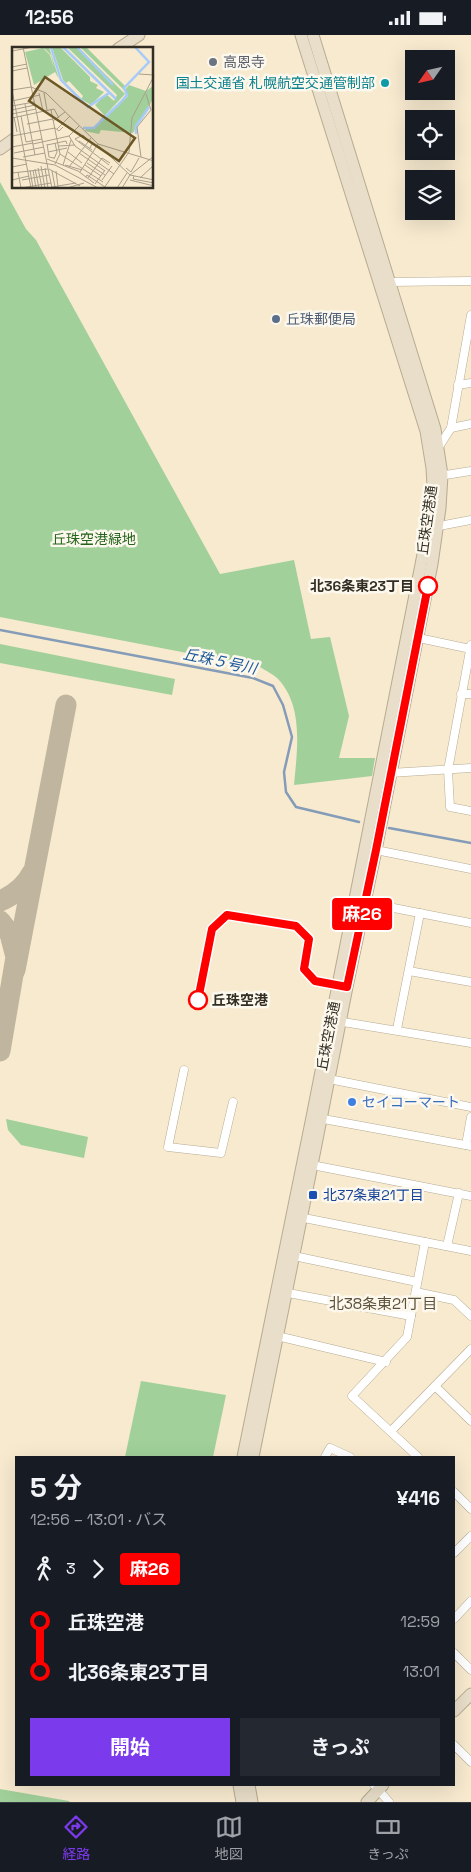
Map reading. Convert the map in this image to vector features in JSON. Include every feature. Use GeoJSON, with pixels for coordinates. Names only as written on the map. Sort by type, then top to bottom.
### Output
{"type":"FeatureCollection","features":[{"type":"Feature","properties":{"kind":"main road"},"geometry":{"type":"LineString","coordinates":[[121,47],[139,35]]}},
{"type":"Feature","properties":{"kind":"main road","name":"丘珠空港通"},"geometry":{"type":"LineString","coordinates":[[301,35],[426,431],[434,451]]}},
{"type":"Feature","properties":{"kind":"main road","name":"丘珠空港通"},"geometry":{"type":"LineString","coordinates":[[253,1456],[281,1292],[433,527],[437,477],[434,451],[435,429],[313,35]]}},
{"type":"Feature","properties":{"kind":"main road"},"geometry":{"type":"LineString","coordinates":[[0,149],[12,140]]}},
{"type":"Feature","properties":{"kind":"main road","name":"丘珠空港通"},"geometry":{"type":"LineString","coordinates":[[360,902],[376,850],[412,636]]}},
{"type":"Feature","properties":{"kind":"main road","name":"丘珠空港通"},"geometry":{"type":"LineString","coordinates":[[281,1292],[294,1256],[297,1217],[312,1165],[317,1118],[329,1079],[336,1020]]}},
{"type":"Feature","properties":{"kind":"main road","name":"丘珠空港通"},"geometry":{"type":"LineString","coordinates":[[243,1456],[273,1335]]}},
{"type":"Feature","properties":{"kind":"main road"},"geometry":{"type":"LineString","coordinates":[[455,1710],[471,1694]]}},
{"type":"Feature","properties":{"kind":"main road"},"geometry":{"type":"LineString","coordinates":[[239,1786],[242,1802]]}},
{"type":"Feature","properties":{"kind":"main road"},"geometry":{"type":"LineString","coordinates":[[249,1786],[252,1802]]}},
{"type":"Feature","properties":{"kind":"main road"},"geometry":{"type":"LineString","coordinates":[[367,1802],[379,1787]]}},
{"type":"Feature","properties":{"kind":"street"},"geometry":{"type":"LineString","coordinates":[[390,282],[471,281]]}},
{"type":"Feature","properties":{"kind":"street"},"geometry":{"type":"LineString","coordinates":[[434,451],[451,428],[471,315]]}},
{"type":"Feature","properties":{"kind":"street"},"geometry":{"type":"LineString","coordinates":[[458,385],[471,383]]}},
{"type":"Feature","properties":{"kind":"street"},"geometry":{"type":"LineString","coordinates":[[451,428],[471,424]]}},
{"type":"Feature","properties":{"kind":"street"},"geometry":{"type":"LineString","coordinates":[[437,477],[471,471]]}},
{"type":"Feature","properties":{"kind":"street"},"geometry":{"type":"LineString","coordinates":[[433,527],[471,520]]}},
{"type":"Feature","properties":{"kind":"street"},"geometry":{"type":"LineString","coordinates":[[412,636],[471,647],[448,770],[450,807],[471,811]]}},
{"type":"Feature","properties":{"kind":"street"},"geometry":{"type":"LineString","coordinates":[[461,694],[471,694]]}},
{"type":"Feature","properties":{"kind":"street"},"geometry":{"type":"LineString","coordinates":[[390,773],[471,768]]}},
{"type":"Feature","properties":{"kind":"street"},"geometry":{"type":"LineString","coordinates":[[376,850],[471,869]]}},
{"type":"Feature","properties":{"kind":"street"},"geometry":{"type":"LineString","coordinates":[[360,902],[471,923]]}},
{"type":"Feature","properties":{"kind":"street"},"geometry":{"type":"LineString","coordinates":[[397,1029],[420,913]]}},
{"type":"Feature","properties":{"kind":"street"},"geometry":{"type":"LineString","coordinates":[[409,971],[471,982]]}},
{"type":"Feature","properties":{"kind":"street"},"geometry":{"type":"LineString","coordinates":[[336,1020],[471,1043]]}},
{"type":"Feature","properties":{"kind":"street"},"geometry":{"type":"LineString","coordinates":[[184,1070],[168,1147],[221,1153],[233,1102]]}},
{"type":"Feature","properties":{"kind":"street"},"geometry":{"type":"LineString","coordinates":[[329,1079],[471,1107]]}},
{"type":"Feature","properties":{"kind":"street"},"geometry":{"type":"LineString","coordinates":[[317,1118],[468,1146],[471,1117]]}},
{"type":"Feature","properties":{"kind":"street"},"geometry":{"type":"LineString","coordinates":[[312,1165],[471,1196]]}},
{"type":"Feature","properties":{"kind":"street"},"geometry":{"type":"LineString","coordinates":[[447,1246],[459,1193]]}},
{"type":"Feature","properties":{"kind":"street"},"geometry":{"type":"LineString","coordinates":[[297,1217],[471,1251]]}},
{"type":"Feature","properties":{"kind":"street"},"geometry":{"type":"LineString","coordinates":[[417,1456],[352,1396],[386,1362],[407,1337],[425,1242]]}},
{"type":"Feature","properties":{"kind":"street"},"geometry":{"type":"LineString","coordinates":[[294,1256],[417,1281]]}},
{"type":"Feature","properties":{"kind":"street"},"geometry":{"type":"LineString","coordinates":[[281,1292],[411,1315]]}},
{"type":"Feature","properties":{"kind":"street"},"geometry":{"type":"LineString","coordinates":[[416,1292],[454,1300],[471,1316]]}},
{"type":"Feature","properties":{"kind":"street"},"geometry":{"type":"LineString","coordinates":[[273,1335],[386,1362]]}},
{"type":"Feature","properties":{"kind":"street"},"geometry":{"type":"LineString","coordinates":[[391,1431],[471,1350]]}},
{"type":"Feature","properties":{"kind":"street"},"geometry":{"type":"LineString","coordinates":[[434,1386],[471,1421]]}},
{"type":"Feature","properties":{"kind":"street"},"geometry":{"type":"LineString","coordinates":[[326,1456],[330,1448],[348,1456]]}},
{"type":"Feature","properties":{"kind":"street"},"geometry":{"type":"LineString","coordinates":[[455,1493],[471,1509]]}},
{"type":"Feature","properties":{"kind":"street"},"geometry":{"type":"LineString","coordinates":[[455,1552],[471,1536]]}},
{"type":"Feature","properties":{"kind":"street"},"geometry":{"type":"LineString","coordinates":[[455,1618],[471,1601]]}},
{"type":"Feature","properties":{"kind":"street"},"geometry":{"type":"LineString","coordinates":[[455,1654],[471,1670]]}},
{"type":"Feature","properties":{"kind":"street"},"geometry":{"type":"LineString","coordinates":[[455,1746],[471,1762]]}},
{"type":"Feature","properties":{"kind":"street"},"geometry":{"type":"LineString","coordinates":[[379,1787],[389,1802]]}},
{"type":"Feature","properties":{"kind":"green space","name":"丘珠空港緑地"},"geometry":{"type":"Polygon","coordinates":[[[0,182],[26,229],[36,240],[220,574],[294,560],[311,639],[330,637],[349,716],[339,758],[375,758],[372,776],[294,785],[297,730],[292,703],[287,691],[279,680],[260,667],[0,617],[0,182]]]}},
{"type":"Feature","properties":{"kind":"green space"},"geometry":{"type":"Polygon","coordinates":[[[0,644],[175,679],[172,695],[0,663],[0,644]]]}},
{"type":"Feature","properties":{"kind":"green space"},"geometry":{"type":"Polygon","coordinates":[[[6,1119],[88,1137],[84,1158],[21,1145],[8,1130],[6,1119]]]}},
{"type":"Feature","properties":{"kind":"green space"},"geometry":{"type":"Polygon","coordinates":[[[141,1381],[226,1395],[213,1456],[125,1456],[141,1381]]]}},
{"type":"Feature","properties":{"kind":"green space"},"geometry":{"type":"Polygon","coordinates":[[[0,1789],[69,1801],[70,1802],[0,1802],[0,1789]]]}},
{"type":"Feature","properties":{"kind":"waterway","name":"丘珠５号川"},"geometry":{"type":"LineString","coordinates":[[0,630],[253,678],[273,686],[283,705],[292,737],[284,772],[286,792],[296,807],[359,822]]}},
{"type":"Feature","properties":{"kind":"waterway","name":"丘珠５号川"},"geometry":{"type":"LineString","coordinates":[[389,828],[471,843]]}},
{"type":"Feature","properties":{"kind":"taxiway"},"geometry":{"type":"LineString","coordinates":[[15,970],[66,705]]}},
{"type":"Feature","properties":{"kind":"taxiway"},"geometry":{"type":"LineString","coordinates":[[0,901],[19,890],[32,873]]}},
{"type":"Feature","properties":{"kind":"taxiway"},"geometry":{"type":"LineString","coordinates":[[0,921],[10,934],[16,957],[0,1051]]}},
{"type":"Feature","properties":{"kind":"bus line","name":"麻26"},"geometry":{"type":"LineString","coordinates":[[198,1000],[212,929],[227,915],[296,926],[309,939],[304,969],[315,981],[347,987],[428,586]]}},
{"type":"Feature","properties":{"kind":"place","name":"高恩寺"},"geometry":{"type":"Point","coordinates":[213,62]}},
{"type":"Feature","properties":{"kind":"place","name":"国土交通省 札幌航空交通管制部"},"geometry":{"type":"Point","coordinates":[385,83]}},
{"type":"Feature","properties":{"kind":"place","name":"丘珠郵便局"},"geometry":{"type":"Point","coordinates":[276,319]}},
{"type":"Feature","properties":{"kind":"place","name":"北36条東23丁目"},"geometry":{"type":"Point","coordinates":[428,586]}},
{"type":"Feature","properties":{"kind":"place","name":"丘珠空港"},"geometry":{"type":"Point","coordinates":[198,1000]}},
{"type":"Feature","properties":{"kind":"place","name":"セイコーマート"},"geometry":{"type":"Point","coordinates":[352,1102]}},
{"type":"Feature","properties":{"kind":"place","name":"北37条東21丁目"},"geometry":{"type":"Point","coordinates":[313,1195]}},
{"type":"Feature","properties":{"kind":"district","name":"北38条東21丁目"},"geometry":{"type":"Point","coordinates":[383,1303]}}]}
